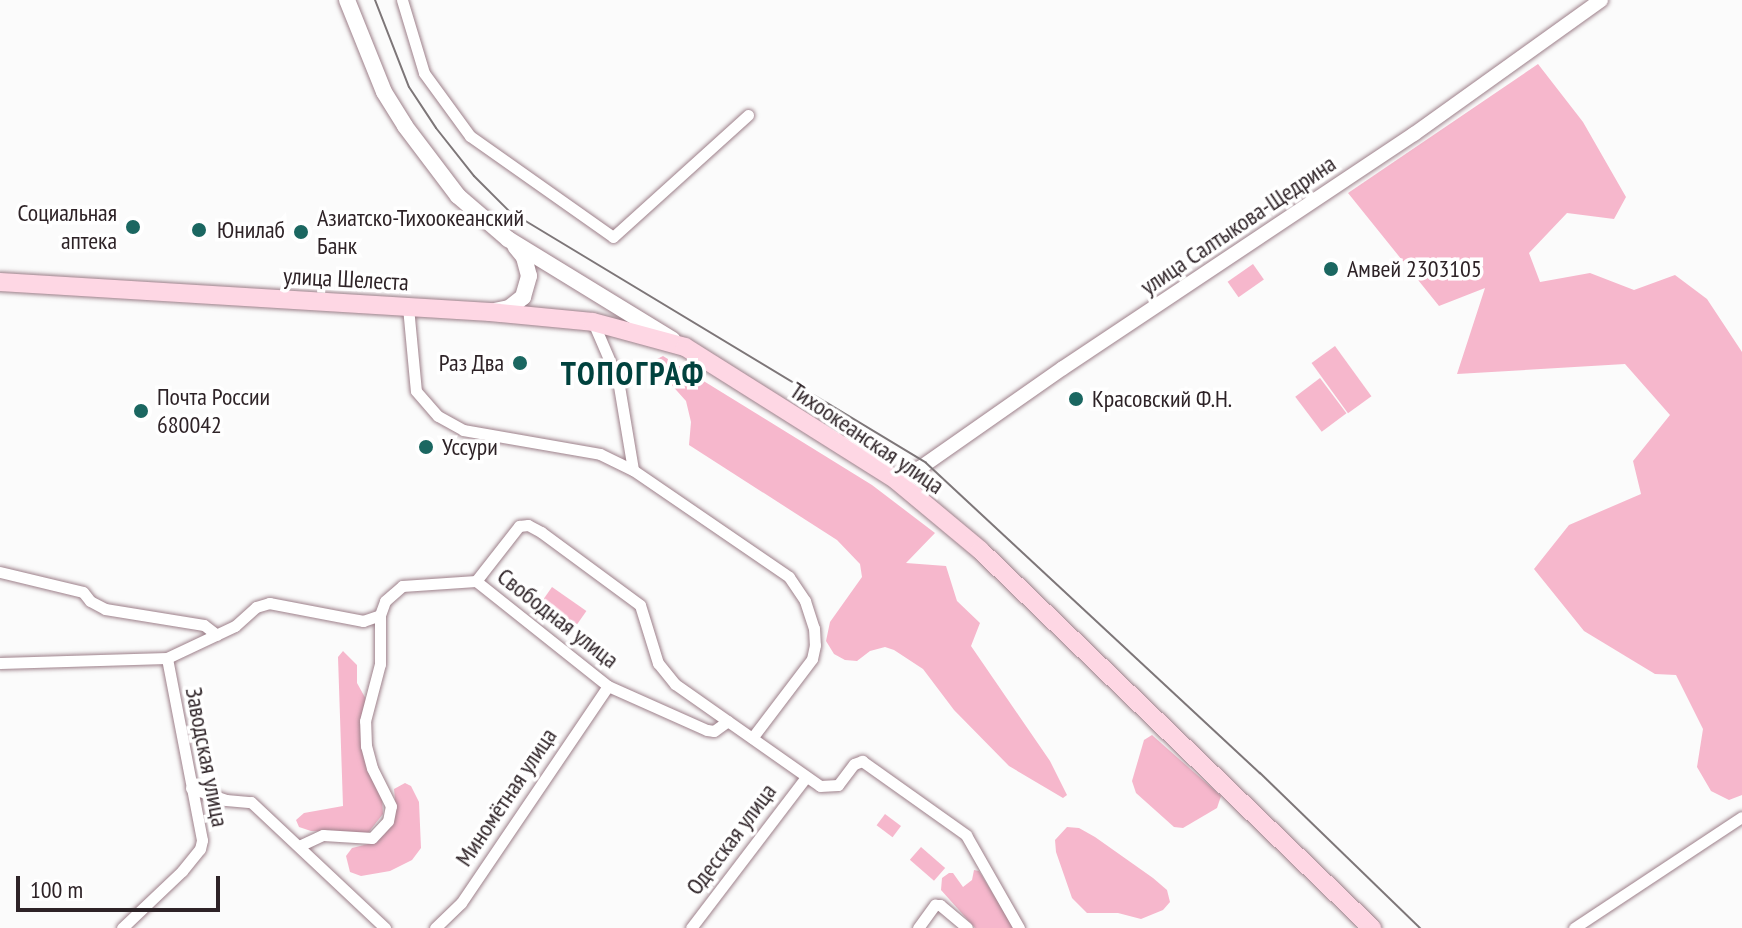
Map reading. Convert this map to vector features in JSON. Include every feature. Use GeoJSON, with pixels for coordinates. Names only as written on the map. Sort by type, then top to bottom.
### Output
{"type":"FeatureCollection","features":[{"type":"Feature","properties":{"kind":"main road","name":"Тихоокеанская улица"},"geometry":{"type":"LineString","coordinates":[[347,0],[371,66],[405,126],[458,196],[508,239],[896,480],[980,550],[1372,928]]}},
{"type":"Feature","properties":{"kind":"main road"},"geometry":{"type":"LineString","coordinates":[[490,312],[509,308],[523,297],[529,276],[524,257],[508,239]]}},
{"type":"Feature","properties":{"kind":"main road","name":"улица Шелеста"},"geometry":{"type":"LineString","coordinates":[[0,282],[490,312],[593,322],[685,347]]}},
{"type":"Feature","properties":{"kind":"street"},"geometry":{"type":"LineString","coordinates":[[402,0],[424,73],[470,136],[613,237],[748,115]]}},
{"type":"Feature","properties":{"kind":"street","name":"улица Салтыкова-Щедрина"},"geometry":{"type":"LineString","coordinates":[[896,480],[920,468],[1063,368],[1414,134],[1601,0]]}},
{"type":"Feature","properties":{"kind":"street"},"geometry":{"type":"LineString","coordinates":[[408,307],[416,391],[438,416],[463,430],[581,448],[633,470],[789,577],[805,601],[814,628],[812,659],[752,738]]}},
{"type":"Feature","properties":{"kind":"street"},"geometry":{"type":"LineString","coordinates":[[593,322],[618,380],[633,470]]}},
{"type":"Feature","properties":{"kind":"street"},"geometry":{"type":"LineString","coordinates":[[476,581],[519,526],[528,525],[541,532],[640,605],[666,676],[806,777],[820,786],[832,788],[854,764],[862,761],[966,835],[1019,928]]}},
{"type":"Feature","properties":{"kind":"street"},"geometry":{"type":"LineString","coordinates":[[0,572],[83,592],[90,601],[105,609],[204,625],[217,635]]}},
{"type":"Feature","properties":{"kind":"street","name":"Свободная улица"},"geometry":{"type":"LineString","coordinates":[[380,615],[385,601],[402,586],[476,581],[608,686],[707,730],[714,731],[728,721]]}},
{"type":"Feature","properties":{"kind":"street"},"geometry":{"type":"LineString","coordinates":[[0,663],[167,658],[189,645],[217,635],[243,620],[256,607],[269,603],[355,620],[380,615],[380,664],[365,721],[366,746],[372,768],[391,806],[388,821],[372,838],[323,835],[299,846]]}},
{"type":"Feature","properties":{"kind":"street","name":"Заводская улица"},"geometry":{"type":"LineString","coordinates":[[122,928],[182,871],[200,849],[200,819],[191,788],[167,658]]}},
{"type":"Feature","properties":{"kind":"street","name":"Миномётная улица"},"geometry":{"type":"LineString","coordinates":[[435,928],[461,903],[608,686]]}},
{"type":"Feature","properties":{"kind":"street","name":"Одесская улица"},"geometry":{"type":"LineString","coordinates":[[691,928],[806,777]]}},
{"type":"Feature","properties":{"kind":"street"},"geometry":{"type":"LineString","coordinates":[[191,788],[226,800],[251,802],[385,928]]}},
{"type":"Feature","properties":{"kind":"street"},"geometry":{"type":"LineString","coordinates":[[1574,928],[1742,817]]}},
{"type":"Feature","properties":{"kind":"street"},"geometry":{"type":"LineString","coordinates":[[918,928],[935,905],[940,905],[967,928]]}},
{"type":"Feature","properties":{"kind":"shaded area"},"geometry":{"type":"Polygon","coordinates":[[[1538,64],[1583,122],[1626,197],[1614,219],[1567,213],[1529,253],[1540,282],[1590,273],[1634,290],[1675,275],[1707,299],[1742,352],[1742,795],[1729,800],[1711,791],[1697,767],[1703,729],[1676,675],[1655,674],[1584,631],[1534,569],[1569,525],[1641,494],[1633,461],[1670,415],[1625,364],[1457,374],[1485,288],[1439,306],[1348,193],[1538,64]]]}},
{"type":"Feature","properties":{"kind":"shaded area"},"geometry":{"type":"Polygon","coordinates":[[[1253,264],[1264,280],[1239,297],[1228,282],[1253,264]]]}},
{"type":"Feature","properties":{"kind":"shaded area"},"geometry":{"type":"Polygon","coordinates":[[[1335,346],[1371,396],[1348,413],[1312,363],[1335,346]]]}},
{"type":"Feature","properties":{"kind":"shaded area"},"geometry":{"type":"Polygon","coordinates":[[[663,356],[872,485],[935,533],[906,563],[946,566],[957,601],[980,623],[971,646],[1050,761],[1067,795],[1063,798],[1009,766],[954,710],[923,669],[894,650],[885,647],[870,651],[857,661],[845,660],[834,654],[826,641],[830,622],[862,577],[860,564],[837,540],[689,445],[691,422],[686,401],[660,372],[657,359],[663,356]]]}},
{"type":"Feature","properties":{"kind":"shaded area"},"geometry":{"type":"Polygon","coordinates":[[[1320,378],[1346,413],[1322,432],[1295,397],[1320,378]]]}},
{"type":"Feature","properties":{"kind":"shaded area"},"geometry":{"type":"Polygon","coordinates":[[[552,587],[586,611],[572,632],[538,607],[552,587]]]}},
{"type":"Feature","properties":{"kind":"shaded area"},"geometry":{"type":"Polygon","coordinates":[[[343,651],[357,665],[357,683],[367,701],[367,725],[382,795],[383,814],[368,833],[311,831],[299,827],[296,820],[304,813],[343,806],[338,657],[343,651]]]}},
{"type":"Feature","properties":{"kind":"shaded area"},"geometry":{"type":"Polygon","coordinates":[[[1152,735],[1221,796],[1217,808],[1183,828],[1174,827],[1136,793],[1132,781],[1144,740],[1152,735]]]}},
{"type":"Feature","properties":{"kind":"shaded area"},"geometry":{"type":"Polygon","coordinates":[[[405,783],[411,786],[419,802],[421,848],[412,860],[390,871],[361,876],[350,872],[346,856],[352,848],[376,842],[385,834],[396,810],[394,789],[405,783]]]}},
{"type":"Feature","properties":{"kind":"shaded area"},"geometry":{"type":"Polygon","coordinates":[[[885,814],[901,826],[893,837],[877,825],[885,814]]]}},
{"type":"Feature","properties":{"kind":"shaded area"},"geometry":{"type":"Polygon","coordinates":[[[1067,827],[1079,828],[1095,837],[1153,878],[1167,890],[1170,902],[1163,910],[1141,919],[1118,913],[1087,913],[1072,898],[1056,852],[1055,840],[1067,827]]]}},
{"type":"Feature","properties":{"kind":"shaded area"},"geometry":{"type":"Polygon","coordinates":[[[921,847],[945,868],[934,881],[910,860],[921,847]]]}},
{"type":"Feature","properties":{"kind":"shaded area"},"geometry":{"type":"Polygon","coordinates":[[[974,870],[979,871],[1014,928],[975,928],[941,890],[942,878],[949,873],[953,873],[963,887],[972,880],[974,870]]]}},
{"type":"Feature","properties":{"kind":"tram line"},"geometry":{"type":"LineString","coordinates":[[375,0],[409,87],[474,176],[509,211],[926,463],[1260,773],[1420,928]]}},
{"type":"Feature","properties":{"kind":"place","name":"Социальная аптека"},"geometry":{"type":"Point","coordinates":[133,227]}},
{"type":"Feature","properties":{"kind":"place","name":"Юнилаб"},"geometry":{"type":"Point","coordinates":[199,230]}},
{"type":"Feature","properties":{"kind":"place","name":"Азиатско-Тихоокеанский Банк"},"geometry":{"type":"Point","coordinates":[301,232]}},
{"type":"Feature","properties":{"kind":"place","name":"Амвей 2303105"},"geometry":{"type":"Point","coordinates":[1331,269]}},
{"type":"Feature","properties":{"kind":"place","name":"Раз Два"},"geometry":{"type":"Point","coordinates":[520,363]}},
{"type":"Feature","properties":{"kind":"place","name":"Красовский Ф.Н."},"geometry":{"type":"Point","coordinates":[1076,399]}},
{"type":"Feature","properties":{"kind":"place","name":"Почта России 680042"},"geometry":{"type":"Point","coordinates":[141,411]}},
{"type":"Feature","properties":{"kind":"place","name":"Уссури"},"geometry":{"type":"Point","coordinates":[426,447]}},
{"type":"Feature","properties":{"kind":"district","name":"ТОПОГРАФ"},"geometry":{"type":"Point","coordinates":[633,373]}}]}
